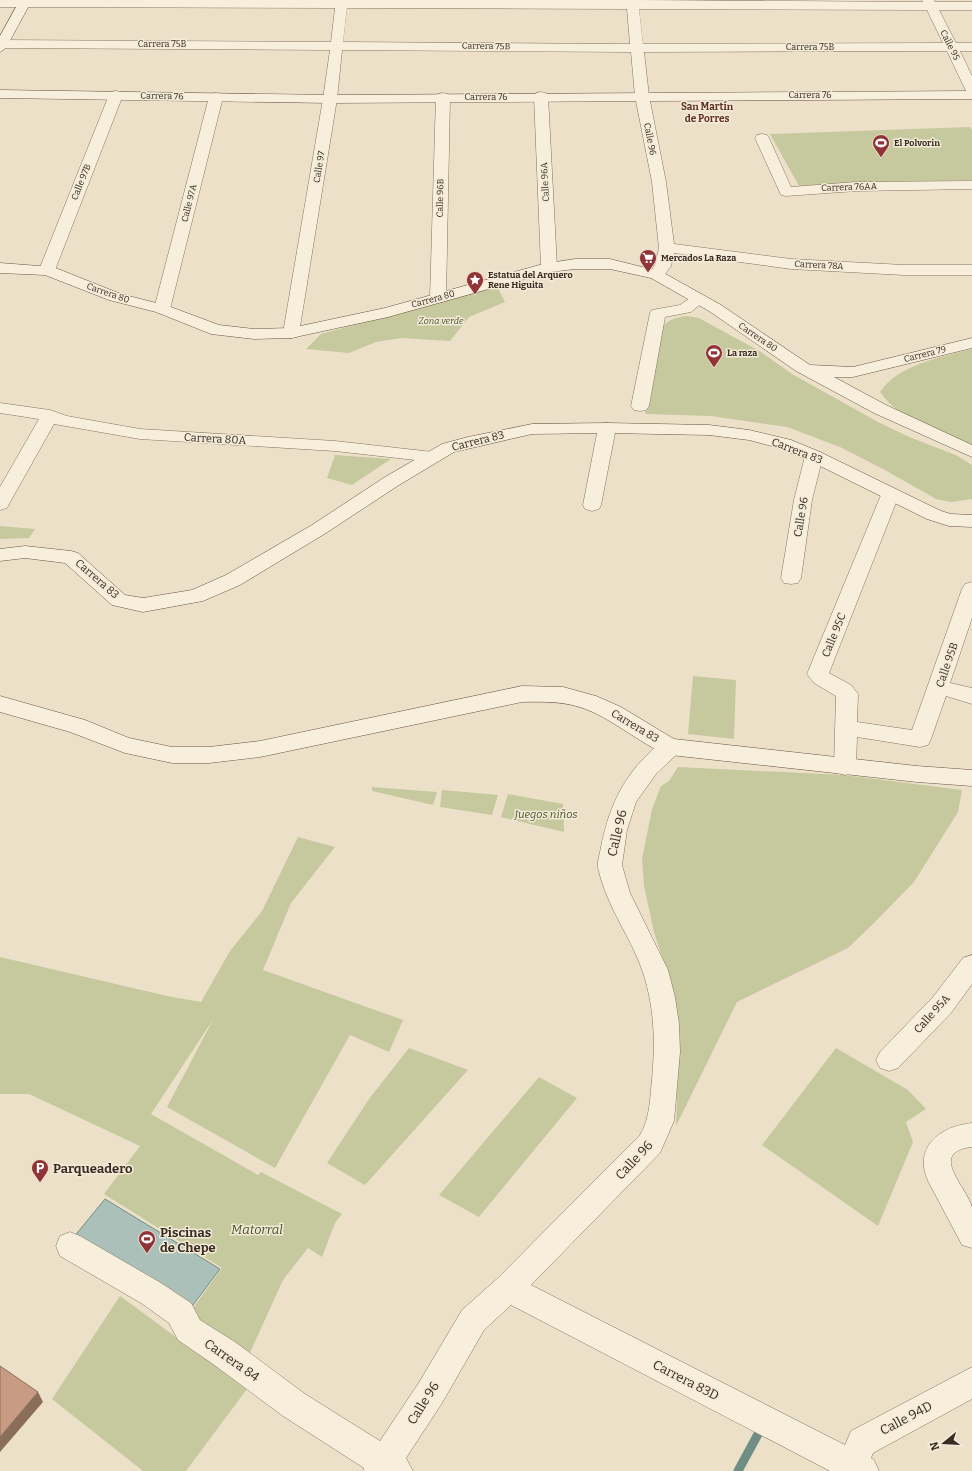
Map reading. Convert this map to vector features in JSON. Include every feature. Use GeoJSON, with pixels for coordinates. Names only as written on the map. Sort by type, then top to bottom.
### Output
{"type":"FeatureCollection","features":[{"type":"Feature","properties":{"kind":"street"},"geometry":{"type":"LineString","coordinates":[[1,45],[25,2]]}},
{"type":"Feature","properties":{"kind":"street","name":"Calle 97"},"geometry":{"type":"LineString","coordinates":[[291,333],[330,99],[341,2]]}},
{"type":"Feature","properties":{"kind":"street"},"geometry":{"type":"LineString","coordinates":[[0,3],[929,3],[972,6]]}},
{"type":"Feature","properties":{"kind":"street","name":"Calle 96"},"geometry":{"type":"LineString","coordinates":[[632,3],[642,96],[659,182],[667,248],[663,266],[656,275]]}},
{"type":"Feature","properties":{"kind":"street","name":"Calle 95"},"geometry":{"type":"LineString","coordinates":[[929,3],[972,89]]}},
{"type":"Feature","properties":{"kind":"street","name":"Carrera 75B"},"geometry":{"type":"LineString","coordinates":[[1,45],[337,44],[636,48],[972,47]]}},
{"type":"Feature","properties":{"kind":"street","name":"Carrera 76"},"geometry":{"type":"LineString","coordinates":[[0,94],[330,99],[541,96],[972,95]]}},
{"type":"Feature","properties":{"kind":"street","name":"Calle 97B"},"geometry":{"type":"LineString","coordinates":[[47,270],[116,95]]}},
{"type":"Feature","properties":{"kind":"street","name":"Calle 96A"},"geometry":{"type":"LineString","coordinates":[[541,96],[549,267]]}},
{"type":"Feature","properties":{"kind":"street","name":"Calle 97A"},"geometry":{"type":"LineString","coordinates":[[162,309],[216,97]]}},
{"type":"Feature","properties":{"kind":"street","name":"Calle 96B"},"geometry":{"type":"LineString","coordinates":[[438,298],[443,97]]}},
{"type":"Feature","properties":{"kind":"street","name":"Carrera 76AA"},"geometry":{"type":"LineString","coordinates":[[762,138],[773,169],[778,174],[786,192],[816,189],[906,185],[972,186]]}},
{"type":"Feature","properties":{"kind":"street","name":"Carrera 78A"},"geometry":{"type":"LineString","coordinates":[[667,248],[792,264],[904,270],[972,270]]}},
{"type":"Feature","properties":{"kind":"street","name":"Carrera 80"},"geometry":{"type":"LineString","coordinates":[[0,268],[47,270],[115,296],[162,309],[217,330],[254,334],[291,333],[438,298],[549,267],[575,264],[610,264],[656,275],[699,300],[802,367],[856,397],[971,452]]}},
{"type":"Feature","properties":{"kind":"street"},"geometry":{"type":"LineString","coordinates":[[640,406],[658,313],[685,309],[699,300]]}},
{"type":"Feature","properties":{"kind":"street","name":"Carrera 79"},"geometry":{"type":"LineString","coordinates":[[802,367],[831,372],[853,372],[972,343]]}},
{"type":"Feature","properties":{"kind":"street"},"geometry":{"type":"LineString","coordinates":[[856,397],[878,366]]}},
{"type":"Feature","properties":{"kind":"street","name":"Carrera 80A"},"geometry":{"type":"LineString","coordinates":[[0,408],[50,415],[62,421],[140,434],[335,446],[433,457]]}},
{"type":"Feature","properties":{"kind":"street"},"geometry":{"type":"LineString","coordinates":[[0,504],[50,415]]}},
{"type":"Feature","properties":{"kind":"street"},"geometry":{"type":"LineString","coordinates":[[592,505],[607,428]]}},
{"type":"Feature","properties":{"kind":"street","name":"Carrera 83"},"geometry":{"type":"LineString","coordinates":[[0,555],[25,552],[71,557],[119,600],[143,605],[196,596],[240,576],[319,529],[448,448],[468,442],[532,429],[607,428],[709,430],[749,435],[785,444],[814,456],[934,516],[950,520],[972,521]]}},
{"type":"Feature","properties":{"kind":"street","name":"Calle 96"},"geometry":{"type":"LineString","coordinates":[[791,578],[803,500],[814,456]]}},
{"type":"Feature","properties":{"kind":"street","name":"Calle 95C"},"geometry":{"type":"LineString","coordinates":[[844,767],[847,728],[847,694],[838,685],[822,679],[818,674],[890,495]]}},
{"type":"Feature","properties":{"kind":"street","name":"Calle 95B"},"geometry":{"type":"LineString","coordinates":[[847,728],[920,740],[972,590]]}},
{"type":"Feature","properties":{"kind":"street"},"geometry":{"type":"LineString","coordinates":[[939,688],[972,696]]}},
{"type":"Feature","properties":{"kind":"street","name":"Carrera 83"},"geometry":{"type":"LineString","coordinates":[[0,704],[77,726],[125,746],[172,755],[209,755],[268,748],[522,694],[554,694],[576,696],[604,707],[647,735],[670,747],[844,767],[972,778]]}},
{"type":"Feature","properties":{"kind":"street","name":"Calle 96"},"geometry":{"type":"LineString","coordinates":[[387,1468],[473,1320],[508,1288],[600,1197],[650,1144],[657,1134],[662,1113],[668,1031],[663,1001],[655,970],[620,894],[610,865],[614,835],[622,808],[638,778],[670,747]]}},
{"type":"Feature","properties":{"kind":"street","name":"Calle 95A"},"geometry":{"type":"LineString","coordinates":[[889,1060],[942,1005],[972,965]]}},
{"type":"Feature","properties":{"kind":"street"},"geometry":{"type":"LineString","coordinates":[[972,1135],[949,1140],[940,1150],[937,1161],[938,1172],[972,1235]]}},
{"type":"Feature","properties":{"kind":"street","name":"Carrera 84"},"geometry":{"type":"LineString","coordinates":[[70,1246],[151,1293],[180,1313],[189,1330],[224,1353],[294,1405],[387,1468]]}},
{"type":"Feature","properties":{"kind":"street","name":"Carrera 83D"},"geometry":{"type":"LineString","coordinates":[[508,1288],[857,1468]]}},
{"type":"Feature","properties":{"kind":"street","name":"Calle 94D"},"geometry":{"type":"LineString","coordinates":[[857,1468],[862,1442],[972,1382]]}},
{"type":"Feature","properties":{"kind":"green space","name":"El Polvorin"},"geometry":{"type":"Polygon","coordinates":[[[970,127],[972,130],[972,180],[799,186],[770,134],[970,127]]]}},
{"type":"Feature","properties":{"kind":"green space","name":"Zona verde"},"geometry":{"type":"Polygon","coordinates":[[[497,286],[505,302],[469,317],[450,341],[401,338],[376,342],[349,353],[306,349],[321,334],[497,286]]]}},
{"type":"Feature","properties":{"kind":"green space"},"geometry":{"type":"Polygon","coordinates":[[[687,316],[699,318],[761,352],[792,374],[878,422],[907,436],[958,456],[972,465],[972,499],[951,502],[936,499],[840,447],[787,427],[711,416],[645,414],[660,329],[672,320],[687,316]]]}},
{"type":"Feature","properties":{"kind":"green space"},"geometry":{"type":"Polygon","coordinates":[[[972,349],[972,449],[934,432],[910,419],[889,402],[880,392],[888,382],[910,368],[935,359],[972,349]]]}},
{"type":"Feature","properties":{"kind":"green space"},"geometry":{"type":"Polygon","coordinates":[[[335,455],[391,459],[352,485],[327,478],[335,455]]]}},
{"type":"Feature","properties":{"kind":"green space"},"geometry":{"type":"Polygon","coordinates":[[[0,526],[35,529],[29,538],[0,539],[0,526]]]}},
{"type":"Feature","properties":{"kind":"green space"},"geometry":{"type":"Polygon","coordinates":[[[693,676],[736,680],[734,739],[688,734],[693,676]]]}},
{"type":"Feature","properties":{"kind":"green space"},"geometry":{"type":"Polygon","coordinates":[[[678,767],[844,775],[962,790],[958,812],[914,882],[848,948],[737,1002],[676,1126],[679,1036],[671,985],[654,932],[644,886],[642,859],[652,809],[661,786],[669,781],[678,767]]]}},
{"type":"Feature","properties":{"kind":"green space"},"geometry":{"type":"Polygon","coordinates":[[[372,787],[437,792],[433,805],[372,791],[372,787]]]}},
{"type":"Feature","properties":{"kind":"green space"},"geometry":{"type":"Polygon","coordinates":[[[442,790],[498,795],[492,815],[440,807],[442,790]]]}},
{"type":"Feature","properties":{"kind":"green space","name":"Juegos niños"},"geometry":{"type":"Polygon","coordinates":[[[508,794],[563,804],[564,832],[501,817],[508,794]]]}},
{"type":"Feature","properties":{"kind":"green space","name":"Matorral"},"geometry":{"type":"Polygon","coordinates":[[[298,837],[335,847],[291,903],[263,970],[403,1020],[389,1052],[350,1035],[275,1168],[167,1107],[214,1018],[151,1114],[258,1175],[261,1172],[342,1214],[335,1223],[322,1257],[308,1248],[283,1280],[248,1357],[239,1356],[190,1312],[222,1268],[104,1194],[140,1146],[29,1094],[0,1094],[0,957],[167,996],[201,1002],[230,951],[262,911],[298,837]]]}},
{"type":"Feature","properties":{"kind":"green space"},"geometry":{"type":"Polygon","coordinates":[[[409,1048],[468,1070],[365,1185],[327,1163],[369,1099],[409,1048]]]}},
{"type":"Feature","properties":{"kind":"green space"},"geometry":{"type":"Polygon","coordinates":[[[836,1048],[908,1090],[926,1109],[906,1122],[913,1142],[878,1226],[762,1145],[836,1048]]]}},
{"type":"Feature","properties":{"kind":"green space"},"geometry":{"type":"Polygon","coordinates":[[[539,1077],[577,1098],[479,1217],[439,1195],[539,1077]]]}},
{"type":"Feature","properties":{"kind":"green space"},"geometry":{"type":"Polygon","coordinates":[[[120,1296],[247,1389],[186,1471],[143,1471],[52,1399],[120,1296]]]}},
{"type":"Feature","properties":{"kind":"water","name":"Piscinas de Chepe"},"geometry":{"type":"Polygon","coordinates":[[[105,1199],[220,1269],[190,1309],[73,1238],[105,1199]]]}},
{"type":"Feature","properties":{"kind":"building"},"geometry":{"type":"Polygon","coordinates":[[[0,1366],[38,1392],[0,1437],[0,1366]]]}},
{"type":"Feature","properties":{"kind":"waterway"},"geometry":{"type":"LineString","coordinates":[[738,1471],[763,1425]]}},
{"type":"Feature","properties":{"kind":"place","name":"El Polvorin"},"geometry":{"type":"Point","coordinates":[881,158]}},
{"type":"Feature","properties":{"kind":"place","name":"Mercados La Raza"},"geometry":{"type":"Point","coordinates":[648,273]}},
{"type":"Feature","properties":{"kind":"place","name":"Estatua del Arquero Rene Higuita"},"geometry":{"type":"Point","coordinates":[475,295]}},
{"type":"Feature","properties":{"kind":"place","name":"La raza"},"geometry":{"type":"Point","coordinates":[714,368]}},
{"type":"Feature","properties":{"kind":"place","name":"Parqueadero"},"geometry":{"type":"Point","coordinates":[40,1183]}},
{"type":"Feature","properties":{"kind":"place","name":"Piscinas de Chepe"},"geometry":{"type":"Point","coordinates":[147,1254]}},
{"type":"Feature","properties":{"kind":"district","name":"San Martín de Porres"},"geometry":{"type":"Point","coordinates":[707,112]}}]}
